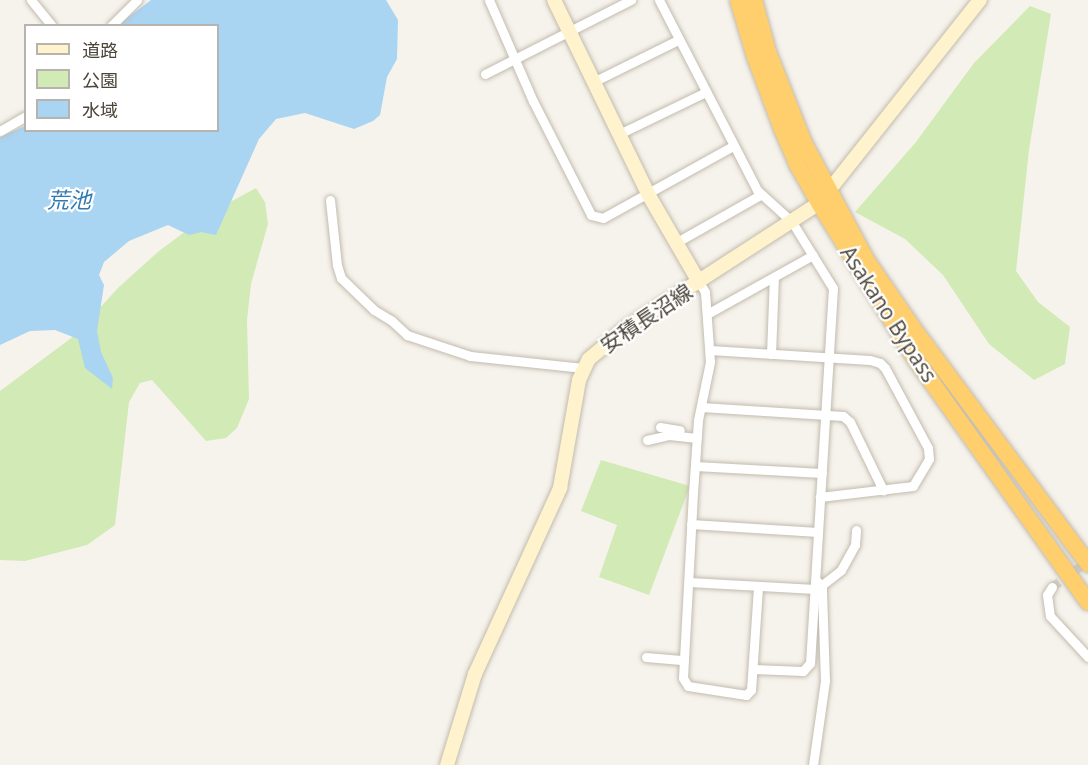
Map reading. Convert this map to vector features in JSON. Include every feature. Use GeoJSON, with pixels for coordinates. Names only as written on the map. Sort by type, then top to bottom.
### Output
{"type":"FeatureCollection","features":[{"type":"Feature","properties":{"kind":"highway","name":"Asakano Bypass"},"geometry":{"type":"LineString","coordinates":[[738,0],[770,98],[798,166],[824,197],[891,298],[1088,564]]}},
{"type":"Feature","properties":{"kind":"highway","name":"Asakano Bypass"},"geometry":{"type":"LineString","coordinates":[[754,0],[786,100],[824,197],[916,360],[1088,602]]}},
{"type":"Feature","properties":{"kind":"highway"},"geometry":{"type":"LineString","coordinates":[[1012,463],[1033,478],[1088,545]]}},
{"type":"Feature","properties":{"kind":"main road"},"geometry":{"type":"LineString","coordinates":[[554,0],[567,32],[648,194],[699,282]]}},
{"type":"Feature","properties":{"kind":"main road","name":"安積長沼線"},"geometry":{"type":"LineString","coordinates":[[447,765],[475,674],[560,488],[577,388],[583,368],[610,339],[792,222],[824,197],[981,0]]}},
{"type":"Feature","properties":{"kind":"street"},"geometry":{"type":"LineString","coordinates":[[31,0],[50,24]]}},
{"type":"Feature","properties":{"kind":"street"},"geometry":{"type":"LineString","coordinates":[[113,24],[138,0]]}},
{"type":"Feature","properties":{"kind":"street"},"geometry":{"type":"LineString","coordinates":[[489,0],[514,60],[591,215],[603,218],[733,146]]}},
{"type":"Feature","properties":{"kind":"street"},"geometry":{"type":"LineString","coordinates":[[485,74],[631,0]]}},
{"type":"Feature","properties":{"kind":"street"},"geometry":{"type":"LineString","coordinates":[[659,0],[760,195],[792,222],[833,288],[818,532],[818,585],[825,694],[813,765]]}},
{"type":"Feature","properties":{"kind":"street"},"geometry":{"type":"LineString","coordinates":[[593,82],[678,40]]}},
{"type":"Feature","properties":{"kind":"street"},"geometry":{"type":"LineString","coordinates":[[619,134],[706,92]]}},
{"type":"Feature","properties":{"kind":"street"},"geometry":{"type":"LineString","coordinates":[[0,130],[24,117]]}},
{"type":"Feature","properties":{"kind":"street"},"geometry":{"type":"LineString","coordinates":[[676,242],[760,195]]}},
{"type":"Feature","properties":{"kind":"street"},"geometry":{"type":"LineString","coordinates":[[330,200],[337,265],[342,278],[374,310],[392,321],[407,335],[470,356],[583,368]]}},
{"type":"Feature","properties":{"kind":"street"},"geometry":{"type":"LineString","coordinates":[[707,314],[813,255]]}},
{"type":"Feature","properties":{"kind":"street"},"geometry":{"type":"LineString","coordinates":[[771,354],[774,277]]}},
{"type":"Feature","properties":{"kind":"street"},"geometry":{"type":"LineString","coordinates":[[699,282],[705,292],[710,362],[697,435],[683,678],[688,686],[746,695],[751,690],[758,586]]}},
{"type":"Feature","properties":{"kind":"street"},"geometry":{"type":"LineString","coordinates":[[710,350],[829,357],[880,363],[928,448],[929,459],[914,486],[820,497]]}},
{"type":"Feature","properties":{"kind":"street"},"geometry":{"type":"LineString","coordinates":[[701,407],[840,415],[849,419],[884,490]]}},
{"type":"Feature","properties":{"kind":"street"},"geometry":{"type":"LineString","coordinates":[[660,428],[697,435]]}},
{"type":"Feature","properties":{"kind":"street"},"geometry":{"type":"LineString","coordinates":[[647,440],[665,435],[697,435]]}},
{"type":"Feature","properties":{"kind":"street"},"geometry":{"type":"LineString","coordinates":[[695,466],[822,473]]}},
{"type":"Feature","properties":{"kind":"street"},"geometry":{"type":"LineString","coordinates":[[691,524],[818,532]]}},
{"type":"Feature","properties":{"kind":"street"},"geometry":{"type":"LineString","coordinates":[[689,582],[758,586],[818,585],[841,570],[855,545],[856,530]]}},
{"type":"Feature","properties":{"kind":"street"},"geometry":{"type":"LineString","coordinates":[[753,669],[803,671],[810,663],[818,585]]}},
{"type":"Feature","properties":{"kind":"street"},"geometry":{"type":"LineString","coordinates":[[1052,587],[1047,595],[1050,616],[1088,657]]}},
{"type":"Feature","properties":{"kind":"street"},"geometry":{"type":"LineString","coordinates":[[646,657],[684,660]]}},
{"type":"Feature","properties":{"kind":"green space"},"geometry":{"type":"Polygon","coordinates":[[[1030,6],[1051,14],[1029,150],[1016,271],[1038,302],[1070,327],[1065,364],[1034,380],[989,344],[943,275],[905,239],[855,212],[916,142],[974,63],[1030,6]]]}},
{"type":"Feature","properties":{"kind":"green space"},"geometry":{"type":"Polygon","coordinates":[[[256,188],[265,202],[268,224],[251,284],[247,320],[249,399],[237,428],[226,438],[206,441],[152,380],[140,383],[129,402],[115,525],[87,545],[25,561],[0,560],[0,391],[74,336],[119,287],[159,251],[210,213],[256,188]]]}},
{"type":"Feature","properties":{"kind":"green space"},"geometry":{"type":"Polygon","coordinates":[[[601,460],[690,486],[649,595],[599,577],[617,525],[581,511],[601,460]]]}},
{"type":"Feature","properties":{"kind":"water","name":"荒池"},"geometry":{"type":"Polygon","coordinates":[[[151,0],[386,0],[398,20],[397,59],[387,77],[380,115],[373,121],[354,129],[305,113],[276,119],[259,139],[216,235],[201,232],[189,235],[168,225],[129,241],[104,262],[99,275],[104,285],[97,331],[101,352],[113,378],[112,389],[85,368],[78,339],[55,330],[30,331],[0,345],[0,137],[24,126],[24,132],[219,132],[219,24],[119,24],[151,0]]]}},
{"type":"Feature","properties":{"kind":"tunnel"},"geometry":{"type":"LineString","coordinates":[[1052,587],[1088,561]]}}]}
